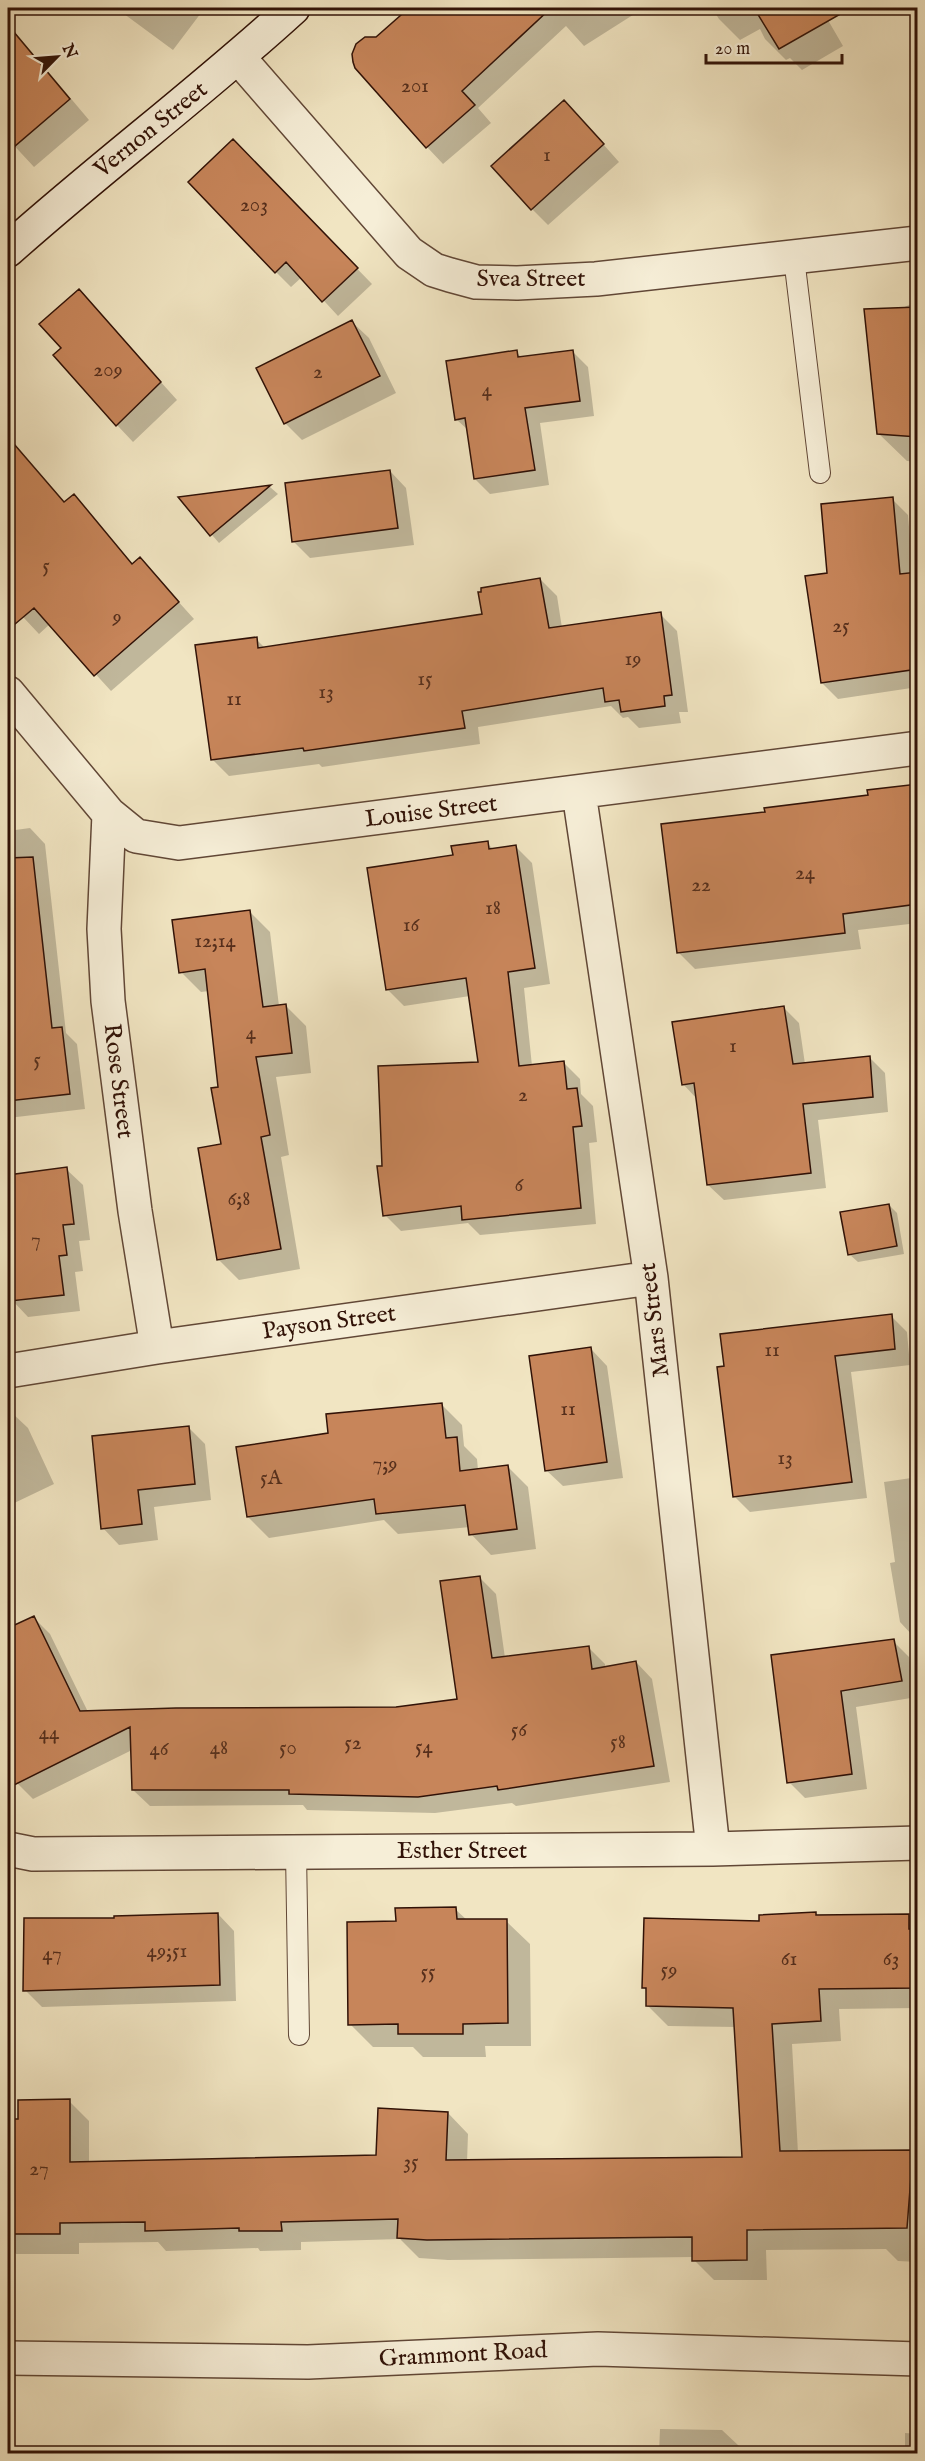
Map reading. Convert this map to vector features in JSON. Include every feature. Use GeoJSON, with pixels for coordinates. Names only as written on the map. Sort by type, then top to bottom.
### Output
{"type":"FeatureCollection","features":[{"type":"Feature","properties":{"kind":"street","name":"Vernon Street"},"geometry":{"type":"LineString","coordinates":[[8,250],[293,8]]}},
{"type":"Feature","properties":{"kind":"street","name":"Svea Street"},"geometry":{"type":"LineString","coordinates":[[238,57],[341,173],[408,253],[434,270],[476,282],[517,284],[596,279],[918,243]]}},
{"type":"Feature","properties":{"kind":"street","name":"Louise Street"},"geometry":{"type":"LineString","coordinates":[[8,693],[109,814],[136,836],[179,843],[918,748]]}},
{"type":"Feature","properties":{"kind":"street","name":"Mars Street"},"geometry":{"type":"LineString","coordinates":[[579,793],[651,1278],[713,1849]]}},
{"type":"Feature","properties":{"kind":"street","name":"Rose Street"},"geometry":{"type":"LineString","coordinates":[[109,814],[104,929],[108,1001],[135,1211],[157,1347]]}},
{"type":"Feature","properties":{"kind":"street","name":"Payson Street"},"geometry":{"type":"LineString","coordinates":[[8,1371],[157,1347],[651,1278]]}},
{"type":"Feature","properties":{"kind":"street","name":"Esther Street"},"geometry":{"type":"LineString","coordinates":[[8,1849],[33,1854],[713,1849],[918,1843]]}},
{"type":"Feature","properties":{"kind":"street","name":"Grammont Road"},"geometry":{"type":"LineString","coordinates":[[8,2358],[308,2362],[598,2349],[918,2360]]}},
{"type":"Feature","properties":{"kind":"lane"},"geometry":{"type":"LineString","coordinates":[[794,258],[820,473]]}},
{"type":"Feature","properties":{"kind":"lane"},"geometry":{"type":"LineString","coordinates":[[296,1852],[299,2035]]}},
{"type":"Feature","properties":{"kind":"building"},"geometry":{"type":"Polygon","coordinates":[[[409,8],[551,8],[462,91],[475,105],[426,148],[355,68],[352,54],[356,44],[365,37],[376,37],[409,8]]]}},
{"type":"Feature","properties":{"kind":"building"},"geometry":{"type":"Polygon","coordinates":[[[754,8],[851,8],[779,49],[754,8]]]}},
{"type":"Feature","properties":{"kind":"building"},"geometry":{"type":"Polygon","coordinates":[[[8,25],[70,99],[8,152],[8,25]]]}},
{"type":"Feature","properties":{"kind":"building"},"geometry":{"type":"Polygon","coordinates":[[[564,100],[604,144],[531,210],[491,166],[564,100]]]}},
{"type":"Feature","properties":{"kind":"building"},"geometry":{"type":"Polygon","coordinates":[[[233,139],[358,268],[322,302],[286,262],[275,273],[188,182],[233,139]]]}},
{"type":"Feature","properties":{"kind":"building"},"geometry":{"type":"Polygon","coordinates":[[[79,289],[161,382],[116,426],[53,355],[61,348],[39,324],[79,289]]]}},
{"type":"Feature","properties":{"kind":"building"},"geometry":{"type":"Polygon","coordinates":[[[918,307],[918,437],[877,434],[864,309],[918,307]]]}},
{"type":"Feature","properties":{"kind":"building"},"geometry":{"type":"Polygon","coordinates":[[[352,320],[380,376],[284,424],[256,368],[352,320]]]}},
{"type":"Feature","properties":{"kind":"building"},"geometry":{"type":"Polygon","coordinates":[[[517,350],[518,357],[573,350],[580,401],[525,408],[535,470],[474,479],[465,418],[455,420],[446,361],[517,350]]]}},
{"type":"Feature","properties":{"kind":"building"},"geometry":{"type":"Polygon","coordinates":[[[8,437],[64,502],[74,494],[132,564],[140,557],[179,602],[94,676],[34,608],[8,630],[8,437]]]}},
{"type":"Feature","properties":{"kind":"building"},"geometry":{"type":"Polygon","coordinates":[[[390,470],[398,528],[292,542],[285,483],[390,470]]]}},
{"type":"Feature","properties":{"kind":"building"},"geometry":{"type":"Polygon","coordinates":[[[271,485],[210,536],[178,497],[271,485]]]}},
{"type":"Feature","properties":{"kind":"building"},"geometry":{"type":"Polygon","coordinates":[[[893,497],[900,574],[918,572],[918,669],[821,683],[805,576],[827,573],[821,504],[893,497]]]}},
{"type":"Feature","properties":{"kind":"building"},"geometry":{"type":"Polygon","coordinates":[[[540,578],[549,628],[661,612],[672,695],[664,696],[665,706],[621,712],[619,700],[605,702],[603,688],[462,711],[465,728],[304,751],[303,748],[211,760],[195,645],[257,637],[258,648],[482,614],[478,592],[481,592],[481,588],[540,578]]]}},
{"type":"Feature","properties":{"kind":"building"},"geometry":{"type":"Polygon","coordinates":[[[918,784],[918,904],[843,914],[845,933],[677,953],[661,824],[765,812],[764,808],[868,795],[867,790],[918,784]]]}},
{"type":"Feature","properties":{"kind":"building"},"geometry":{"type":"Polygon","coordinates":[[[488,841],[489,849],[516,845],[535,968],[508,972],[519,1066],[564,1061],[567,1089],[577,1088],[582,1126],[573,1127],[581,1208],[462,1220],[461,1206],[383,1216],[377,1166],[382,1166],[378,1066],[478,1062],[466,978],[386,990],[367,868],[453,855],[451,846],[488,841]]]}},
{"type":"Feature","properties":{"kind":"building"},"geometry":{"type":"Polygon","coordinates":[[[33,857],[52,1028],[62,1027],[70,1094],[8,1101],[8,858],[33,857]]]}},
{"type":"Feature","properties":{"kind":"building"},"geometry":{"type":"Polygon","coordinates":[[[250,910],[263,1007],[286,1004],[292,1053],[256,1057],[270,1135],[261,1137],[281,1249],[217,1260],[198,1148],[221,1144],[211,1088],[218,1087],[205,969],[179,973],[172,920],[250,910]]]}},
{"type":"Feature","properties":{"kind":"building"},"geometry":{"type":"Polygon","coordinates":[[[784,1006],[793,1064],[870,1056],[873,1097],[803,1104],[811,1173],[707,1185],[694,1083],[682,1085],[672,1022],[784,1006]]]}},
{"type":"Feature","properties":{"kind":"building"},"geometry":{"type":"Polygon","coordinates":[[[67,1167],[74,1224],[63,1225],[67,1255],[59,1256],[64,1295],[10,1301],[8,1175],[67,1167]]]}},
{"type":"Feature","properties":{"kind":"building"},"geometry":{"type":"Polygon","coordinates":[[[889,1204],[897,1246],[848,1255],[840,1212],[889,1204]]]}},
{"type":"Feature","properties":{"kind":"building"},"geometry":{"type":"Polygon","coordinates":[[[892,1314],[895,1349],[835,1356],[852,1482],[733,1497],[717,1367],[724,1366],[720,1334],[892,1314]]]}},
{"type":"Feature","properties":{"kind":"building"},"geometry":{"type":"Polygon","coordinates":[[[591,1347],[607,1462],[545,1471],[529,1356],[591,1347]]]}},
{"type":"Feature","properties":{"kind":"building"},"geometry":{"type":"Polygon","coordinates":[[[442,1403],[446,1438],[457,1437],[460,1471],[508,1465],[517,1529],[469,1535],[465,1505],[376,1514],[374,1499],[247,1517],[236,1447],[328,1433],[326,1414],[442,1403]]]}},
{"type":"Feature","properties":{"kind":"building"},"geometry":{"type":"Polygon","coordinates":[[[189,1426],[195,1484],[138,1490],[142,1524],[101,1529],[92,1436],[189,1426]]]}},
{"type":"Feature","properties":{"kind":"building"},"geometry":{"type":"Polygon","coordinates":[[[480,1576],[492,1658],[589,1646],[592,1669],[636,1661],[654,1766],[498,1790],[497,1786],[418,1797],[289,1794],[289,1790],[132,1790],[130,1727],[8,1788],[8,1628],[34,1616],[80,1711],[396,1707],[457,1699],[440,1581],[480,1576]]]}},
{"type":"Feature","properties":{"kind":"building"},"geometry":{"type":"Polygon","coordinates":[[[894,1639],[902,1681],[841,1691],[852,1774],[787,1783],[771,1655],[894,1639]]]}},
{"type":"Feature","properties":{"kind":"building"},"geometry":{"type":"Polygon","coordinates":[[[456,1907],[457,1919],[507,1919],[508,2023],[463,2024],[463,2034],[398,2034],[398,2024],[348,2025],[347,1922],[396,1921],[395,1908],[456,1907]]]}},
{"type":"Feature","properties":{"kind":"building"},"geometry":{"type":"Polygon","coordinates":[[[816,1912],[816,1915],[909,1914],[909,1929],[918,1929],[918,1988],[819,1989],[821,2021],[772,2024],[780,2151],[913,2150],[907,2228],[747,2230],[747,2260],[692,2261],[692,2237],[427,2240],[397,2238],[398,2219],[281,2222],[282,2231],[239,2231],[239,2228],[145,2231],[145,2222],[60,2223],[60,2234],[8,2234],[8,2119],[18,2119],[18,2100],[70,2099],[70,2162],[376,2155],[378,2108],[448,2112],[446,2160],[742,2157],[733,2008],[646,2006],[646,1988],[642,1988],[644,1918],[759,1921],[759,1915],[816,1912]]]}},
{"type":"Feature","properties":{"kind":"building"},"geometry":{"type":"Polygon","coordinates":[[[218,1913],[220,1985],[23,1991],[24,1918],[114,1918],[114,1916],[218,1913]]]}}]}
